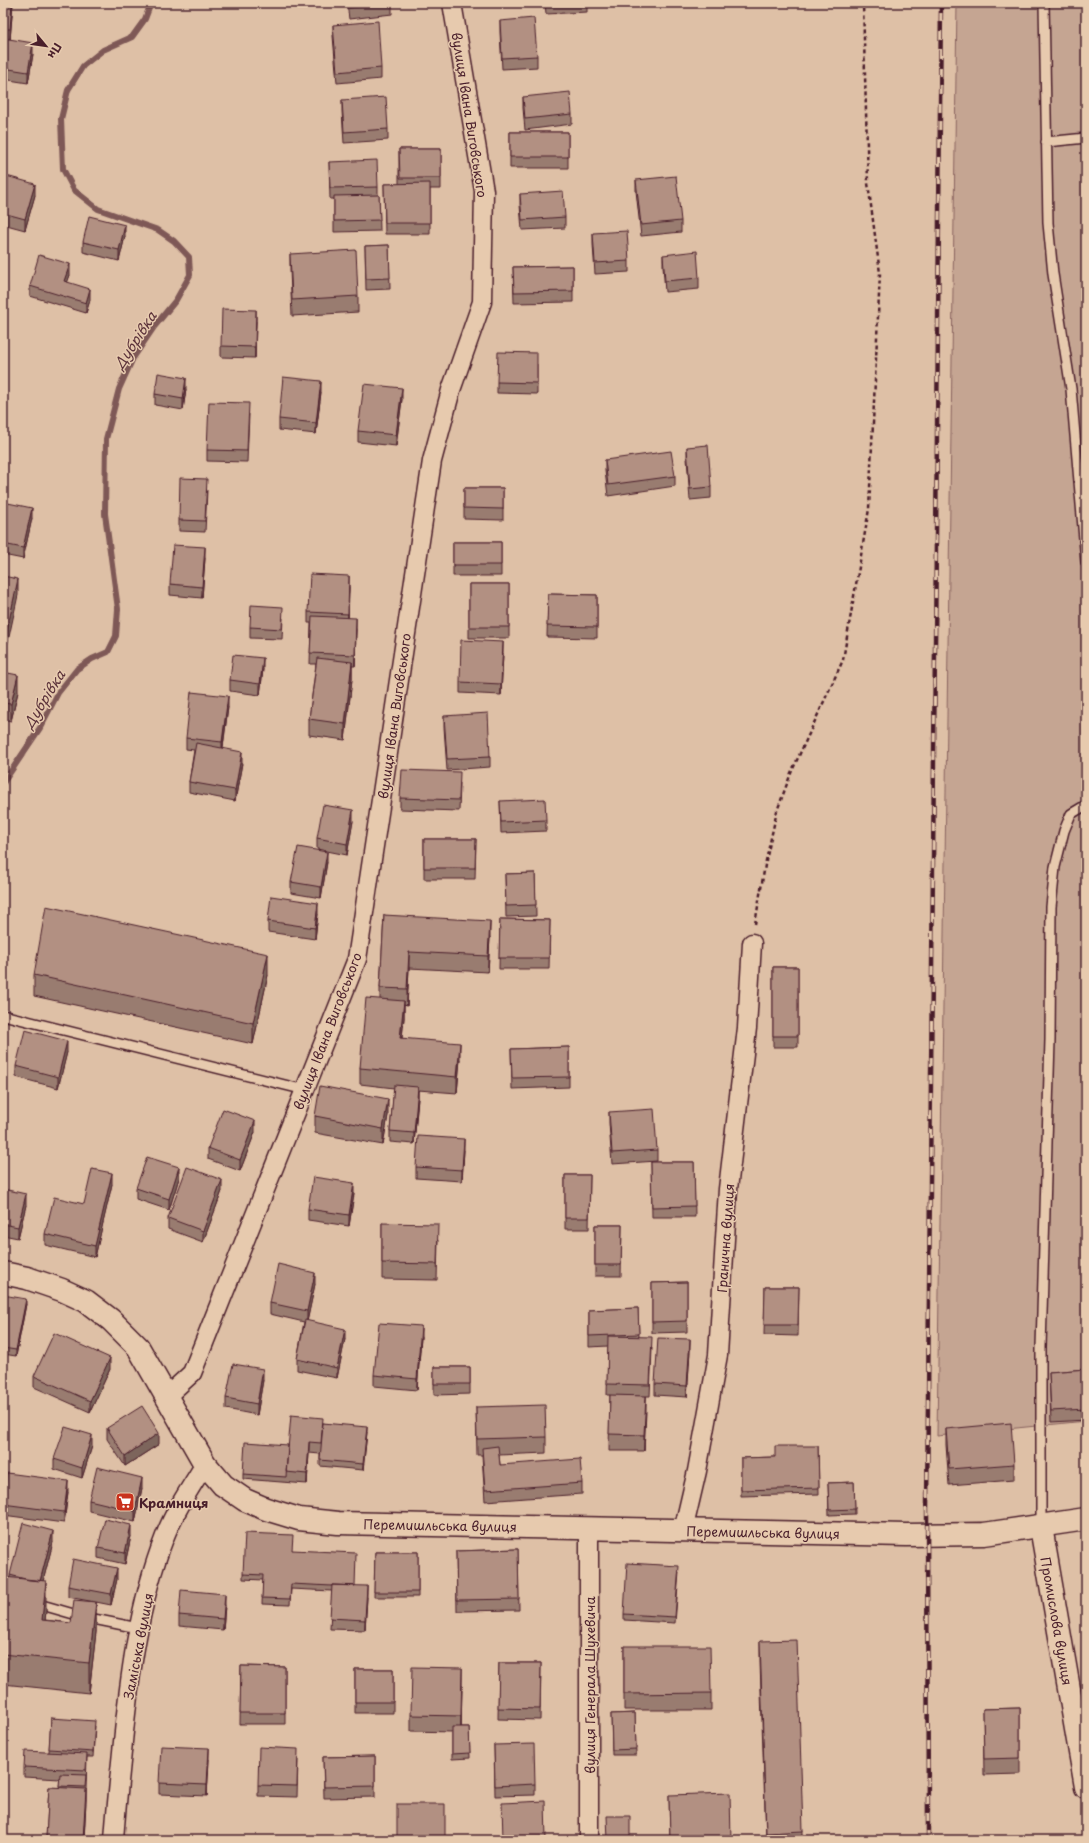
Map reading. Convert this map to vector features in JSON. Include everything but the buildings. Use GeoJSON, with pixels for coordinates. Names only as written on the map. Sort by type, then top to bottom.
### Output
{"type":"FeatureCollection","features":[{"type":"Feature","properties":{"kind":"main road","name":"Перемишльська вулиця"},"geometry":{"type":"LineString","coordinates":[[3,1273],[27,1278],[62,1290],[86,1301],[111,1320],[138,1347],[167,1396],[186,1433],[206,1464],[223,1485],[245,1500],[266,1510],[299,1519],[338,1523],[906,1535],[984,1534],[1086,1520]]}},
{"type":"Feature","properties":{"kind":"main road","name":"Промислова вулиця"},"geometry":{"type":"LineString","coordinates":[[1041,1527],[1086,1786]]}},
{"type":"Feature","properties":{"kind":"street","name":"вулиця Івана Виговського"},"geometry":{"type":"LineString","coordinates":[[167,1396],[192,1373],[358,959],[432,461],[451,390],[482,302],[484,191],[452,3]]}},
{"type":"Feature","properties":{"kind":"street","name":"Гранична вулиця"},"geometry":{"type":"LineString","coordinates":[[683,1531],[697,1471],[718,1355],[728,1189],[747,1028],[752,943]]}},
{"type":"Feature","properties":{"kind":"street","name":"Заміська вулиця"},"geometry":{"type":"LineString","coordinates":[[114,1840],[126,1708],[138,1628],[145,1598],[165,1535],[182,1501],[206,1464]]}},
{"type":"Feature","properties":{"kind":"street","name":"вулиця Генерала Шухевича"},"geometry":{"type":"LineString","coordinates":[[589,1529],[589,1840]]}},
{"type":"Feature","properties":{"kind":"lane"},"geometry":{"type":"LineString","coordinates":[[1044,3],[1048,223],[1053,274],[1071,389],[1086,562]]}},
{"type":"Feature","properties":{"kind":"lane"},"geometry":{"type":"LineString","coordinates":[[1046,142],[1086,138]]}},
{"type":"Feature","properties":{"kind":"lane"},"geometry":{"type":"LineString","coordinates":[[1041,1527],[1041,1347],[1050,1040],[1051,907],[1055,867],[1064,831],[1071,814],[1086,805]]}},
{"type":"Feature","properties":{"kind":"lane"},"geometry":{"type":"LineString","coordinates":[[3,1015],[306,1090]]}},
{"type":"Feature","properties":{"kind":"lane"},"geometry":{"type":"LineString","coordinates":[[23,1600],[84,1617],[138,1628]]}},
{"type":"Feature","properties":{"kind":"path"},"geometry":{"type":"LineString","coordinates":[[752,943],[765,865],[777,811],[791,773],[843,660],[869,509],[880,272],[868,183],[863,3]]}},
{"type":"Feature","properties":{"kind":"shaded area"},"geometry":{"type":"Polygon","coordinates":[[[957,3],[1086,3],[1086,1421],[937,1436],[957,3]]]}},
{"type":"Feature","properties":{"kind":"waterway","name":"Дубрівка"},"geometry":{"type":"LineString","coordinates":[[3,783],[40,728],[58,693],[77,669],[92,659],[108,652],[116,636],[118,609],[105,514],[106,439],[119,389],[133,358],[154,327],[176,300],[190,275],[189,257],[174,241],[158,230],[98,209],[74,190],[63,169],[61,119],[68,90],[83,66],[103,50],[132,37],[145,19],[151,3]]}},
{"type":"Feature","properties":{"kind":"railway"},"geometry":{"type":"LineString","coordinates":[[928,1840],[927,1507],[941,3]]}},
{"type":"Feature","properties":{"kind":"place","name":"Крамниця"},"geometry":{"type":"Point","coordinates":[125,1502]}}]}
